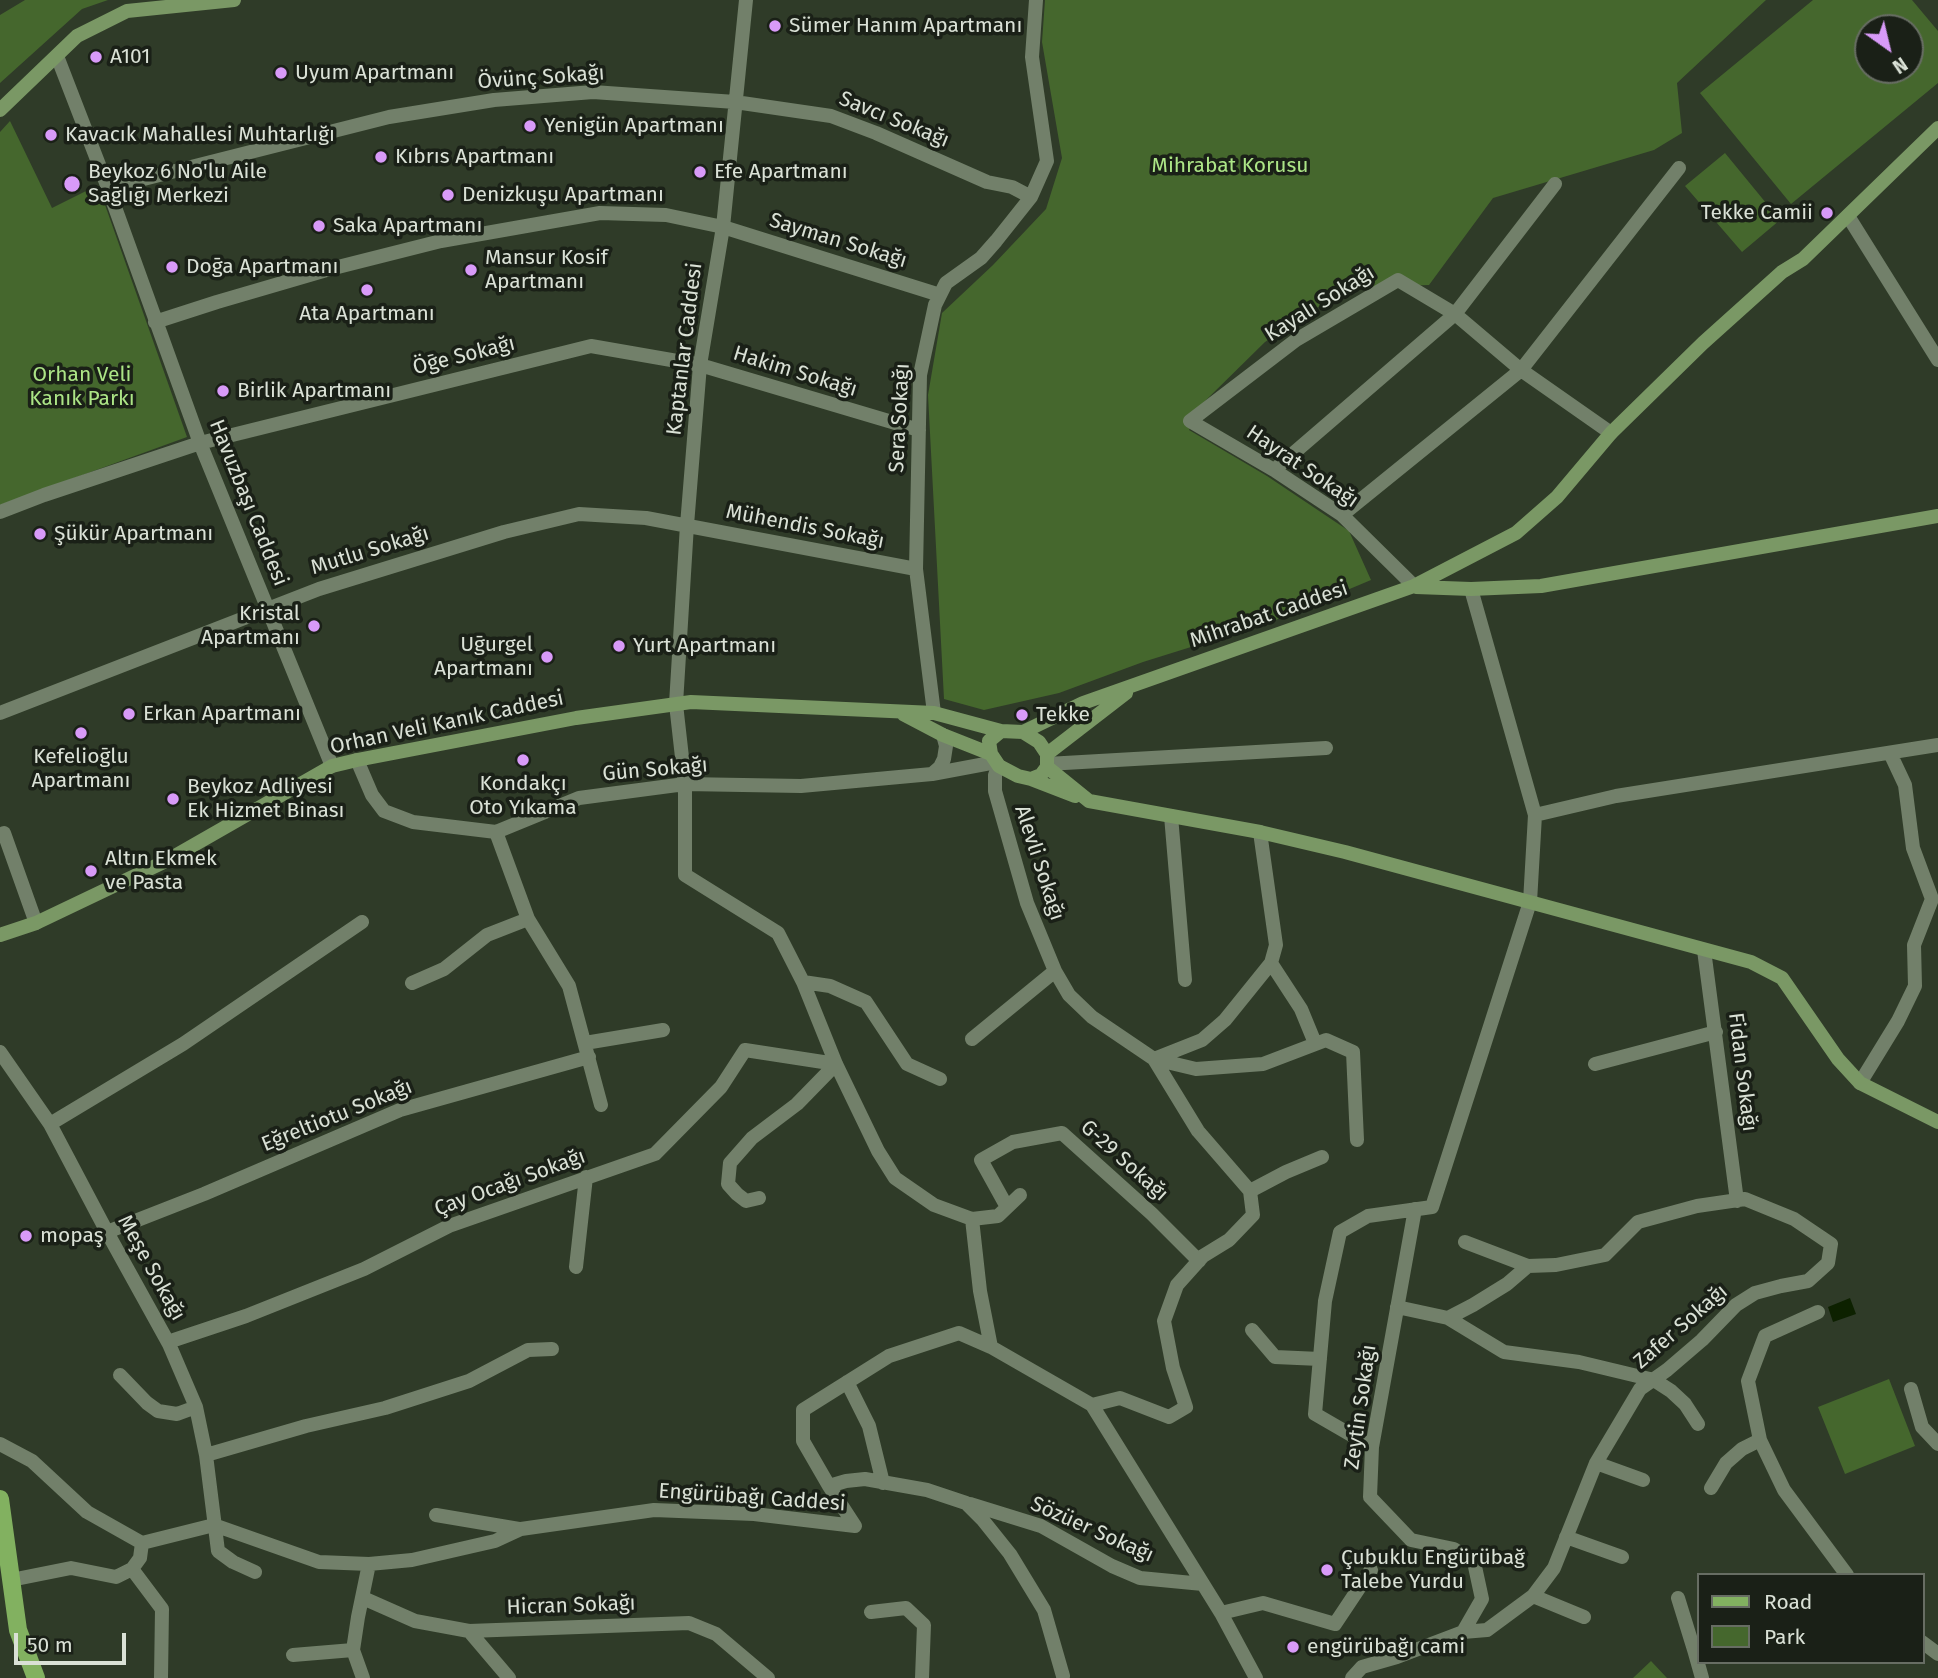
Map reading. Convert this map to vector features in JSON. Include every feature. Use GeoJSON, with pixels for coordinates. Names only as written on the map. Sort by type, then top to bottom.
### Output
{"type":"FeatureCollection","features":[{"type":"Feature","properties":{"kind":"main road"},"geometry":{"type":"LineString","coordinates":[[0,1499],[18,1630],[36,1678]]}},
{"type":"Feature","properties":{"kind":"street"},"geometry":{"type":"LineString","coordinates":[[0,110],[77,36],[127,11],[234,0]]}},
{"type":"Feature","properties":{"kind":"street","name":"Kaptanlar Caddesi"},"geometry":{"type":"LineString","coordinates":[[746,0],[723,227],[700,365],[687,525],[676,704],[685,784],[685,875],[778,933],[803,982]]}},
{"type":"Feature","properties":{"kind":"street","name":"Sera Sokağı"},"geometry":{"type":"LineString","coordinates":[[934,713],[916,569],[920,374],[935,305],[946,283],[981,258],[996,241],[1031,197],[1047,161],[1032,57],[1034,0]]}},
{"type":"Feature","properties":{"kind":"street","name":"Havuzbaşı Caddesi"},"geometry":{"type":"LineString","coordinates":[[57,56],[200,443],[332,766]]}},
{"type":"Feature","properties":{"kind":"street","name":"Övünç Sokağı"},"geometry":{"type":"LineString","coordinates":[[108,188],[388,117],[494,100],[593,92],[735,102]]}},
{"type":"Feature","properties":{"kind":"street","name":"Savcı Sokağı"},"geometry":{"type":"LineString","coordinates":[[735,102],[831,116],[876,133],[987,183],[1012,187],[1031,197]]}},
{"type":"Feature","properties":{"kind":"street"},"geometry":{"type":"LineString","coordinates":[[1414,586],[1516,533],[1557,497],[1611,433],[1703,343],[1782,272],[1803,259],[1938,128]]}},
{"type":"Feature","properties":{"kind":"street"},"geometry":{"type":"LineString","coordinates":[[1342,516],[1521,370],[1679,168]]}},
{"type":"Feature","properties":{"kind":"street"},"geometry":{"type":"LineString","coordinates":[[1274,470],[1455,314],[1555,184]]}},
{"type":"Feature","properties":{"kind":"street","name":"Sayman Sokağı"},"geometry":{"type":"LineString","coordinates":[[155,322],[330,269],[441,241],[600,213],[666,215],[723,227],[940,295]]}},
{"type":"Feature","properties":{"kind":"street"},"geometry":{"type":"LineString","coordinates":[[1848,216],[1938,360]]}},
{"type":"Feature","properties":{"kind":"street","name":"Kayalı Sokağı"},"geometry":{"type":"LineString","coordinates":[[1190,421],[1296,340],[1398,281],[1455,314],[1521,370],[1611,433]]}},
{"type":"Feature","properties":{"kind":"street","name":"Öḡe Sokağı"},"geometry":{"type":"LineString","coordinates":[[0,512],[200,443],[591,346],[700,365]]}},
{"type":"Feature","properties":{"kind":"street","name":"Hakim Sokağı"},"geometry":{"type":"LineString","coordinates":[[700,365],[919,430]]}},
{"type":"Feature","properties":{"kind":"street","name":"Hayrat Sokağı"},"geometry":{"type":"LineString","coordinates":[[1190,421],[1274,470],[1342,516],[1414,586]]}},
{"type":"Feature","properties":{"kind":"street","name":"Mutlu Sokağı"},"geometry":{"type":"LineString","coordinates":[[0,713],[319,589],[504,532],[579,514],[626,516],[687,525]]}},
{"type":"Feature","properties":{"kind":"street"},"geometry":{"type":"LineString","coordinates":[[1414,586],[1471,589],[1541,586],[1938,516]]}},
{"type":"Feature","properties":{"kind":"street","name":"Mühendis Sokağı"},"geometry":{"type":"LineString","coordinates":[[687,525],[916,569]]}},
{"type":"Feature","properties":{"kind":"street","name":"Mihrabat Caddesi"},"geometry":{"type":"LineString","coordinates":[[1023,732],[1083,703],[1414,586]]}},
{"type":"Feature","properties":{"kind":"street"},"geometry":{"type":"LineString","coordinates":[[1372,1447],[1315,1414],[1325,1301],[1340,1232],[1368,1216],[1432,1207],[1530,902],[1535,814],[1471,589]]}},
{"type":"Feature","properties":{"kind":"street"},"geometry":{"type":"LineString","coordinates":[[1031,779],[1041,775],[1047,761],[1138,684]]}},
{"type":"Feature","properties":{"kind":"street","name":"Orhan Veli Kanık Caddesi"},"geometry":{"type":"LineString","coordinates":[[0,935],[36,923],[166,861],[332,766],[357,760],[576,718],[691,702],[934,713],[1001,731]]}},
{"type":"Feature","properties":{"kind":"street"},"geometry":{"type":"LineString","coordinates":[[899,712],[995,761],[1018,776],[1089,802],[1260,832],[1345,852],[1751,962],[1782,978],[1838,1059],[1860,1083],[1938,1122]]}},
{"type":"Feature","properties":{"kind":"street"},"geometry":{"type":"LineString","coordinates":[[995,761],[989,741],[1001,731],[1023,732],[1040,742],[1047,761],[1089,802]]}},
{"type":"Feature","properties":{"kind":"street"},"geometry":{"type":"LineString","coordinates":[[932,774],[944,759],[946,746],[943,735]]}},
{"type":"Feature","properties":{"kind":"street"},"geometry":{"type":"LineString","coordinates":[[1535,814],[1616,796],[1938,745]]}},
{"type":"Feature","properties":{"kind":"street"},"geometry":{"type":"LineString","coordinates":[[1047,761],[1326,748]]}},
{"type":"Feature","properties":{"kind":"street"},"geometry":{"type":"LineString","coordinates":[[1860,1083],[1916,986],[1914,946],[1932,900],[1913,848],[1905,785],[1890,753]]}},
{"type":"Feature","properties":{"kind":"street","name":"Gün Sokağı"},"geometry":{"type":"LineString","coordinates":[[357,760],[372,795],[384,811],[414,822],[496,832],[579,798],[685,784],[801,786],[932,774],[995,761]]}},
{"type":"Feature","properties":{"kind":"street","name":"Alevli Sokağı"},"geometry":{"type":"LineString","coordinates":[[995,761],[995,791],[1027,903],[1055,971],[1069,995],[1092,1017],[1154,1059],[1198,1131],[1250,1191]]}},
{"type":"Feature","properties":{"kind":"street"},"geometry":{"type":"LineString","coordinates":[[1171,816],[1185,980]]}},
{"type":"Feature","properties":{"kind":"street"},"geometry":{"type":"LineString","coordinates":[[496,832],[528,919],[569,986],[601,1105]]}},
{"type":"Feature","properties":{"kind":"street"},"geometry":{"type":"LineString","coordinates":[[1154,1059],[1202,1040],[1225,1020],[1271,963],[1276,945],[1260,832]]}},
{"type":"Feature","properties":{"kind":"street"},"geometry":{"type":"LineString","coordinates":[[4,834],[36,923]]}},
{"type":"Feature","properties":{"kind":"street"},"geometry":{"type":"LineString","coordinates":[[412,983],[444,969],[487,935],[528,919]]}},
{"type":"Feature","properties":{"kind":"street"},"geometry":{"type":"LineString","coordinates":[[50,1124],[183,1044],[362,922]]}},
{"type":"Feature","properties":{"kind":"street","name":"Fidan Sokağı"},"geometry":{"type":"LineString","coordinates":[[1704,950],[1737,1200]]}},
{"type":"Feature","properties":{"kind":"street"},"geometry":{"type":"LineString","coordinates":[[1271,963],[1301,1009],[1315,1043]]}},
{"type":"Feature","properties":{"kind":"street"},"geometry":{"type":"LineString","coordinates":[[972,1039],[1055,971]]}},
{"type":"Feature","properties":{"kind":"street"},"geometry":{"type":"LineString","coordinates":[[803,982],[836,1064],[878,1151],[895,1178],[934,1205],[972,1219],[998,1216],[1020,1195]]}},
{"type":"Feature","properties":{"kind":"street"},"geometry":{"type":"LineString","coordinates":[[803,982],[830,986],[866,1002],[907,1064],[940,1079]]}},
{"type":"Feature","properties":{"kind":"street","name":"Eğreltiotu Sokağı"},"geometry":{"type":"LineString","coordinates":[[107,1232],[204,1194],[400,1110],[587,1050],[663,1030]]}},
{"type":"Feature","properties":{"kind":"street"},"geometry":{"type":"LineString","coordinates":[[1595,1064],[1716,1032]]}},
{"type":"Feature","properties":{"kind":"street"},"geometry":{"type":"LineString","coordinates":[[1154,1059],[1196,1069],[1263,1064],[1326,1040],[1353,1052],[1357,1140]]}},
{"type":"Feature","properties":{"kind":"street","name":"Çay Ocağı Sokağı"},"geometry":{"type":"LineString","coordinates":[[168,1342],[246,1316],[364,1269],[449,1226],[655,1154],[721,1087],[745,1051],[836,1064]]}},
{"type":"Feature","properties":{"kind":"street","name":"Meşe Sokağı"},"geometry":{"type":"LineString","coordinates":[[0,1052],[50,1124],[168,1342],[195,1407],[206,1455],[218,1551],[233,1562],[255,1572]]}},
{"type":"Feature","properties":{"kind":"street"},"geometry":{"type":"LineString","coordinates":[[759,1198],[746,1201],[728,1184],[730,1163],[752,1138],[797,1104],[836,1064]]}},
{"type":"Feature","properties":{"kind":"street","name":"G-29 Sokağı"},"geometry":{"type":"LineString","coordinates":[[1007,1208],[981,1160],[1013,1142],[1062,1133],[1152,1214],[1199,1261]]}},
{"type":"Feature","properties":{"kind":"street"},"geometry":{"type":"LineString","coordinates":[[1092,1405],[1120,1398],[1169,1417],[1186,1407],[1173,1368],[1164,1321],[1177,1285],[1199,1261],[1229,1240],[1253,1215],[1250,1191],[1322,1157]]}},
{"type":"Feature","properties":{"kind":"street"},"geometry":{"type":"LineString","coordinates":[[576,1267],[586,1177]]}},
{"type":"Feature","properties":{"kind":"street","name":"Zafer Sokağı"},"geometry":{"type":"LineString","coordinates":[[1463,1632],[1487,1630],[1533,1596],[1554,1569],[1596,1463],[1640,1390],[1702,1340],[1736,1305],[1755,1293],[1808,1281],[1828,1263],[1831,1244],[1794,1219],[1745,1199],[1697,1206],[1638,1222],[1605,1255],[1556,1265],[1528,1266]]}},
{"type":"Feature","properties":{"kind":"street","name":"Zeytin Sokağı"},"geometry":{"type":"LineString","coordinates":[[1415,1209],[1372,1447],[1370,1497],[1411,1539],[1454,1549],[1475,1562],[1482,1599],[1463,1632]]}},
{"type":"Feature","properties":{"kind":"street"},"geometry":{"type":"LineString","coordinates":[[972,1219],[980,1291],[991,1347]]}},
{"type":"Feature","properties":{"kind":"street"},"geometry":{"type":"LineString","coordinates":[[1448,1318],[1507,1284],[1528,1266],[1465,1242]]}},
{"type":"Feature","properties":{"kind":"street"},"geometry":{"type":"LineString","coordinates":[[1398,1307],[1448,1318],[1504,1352],[1580,1362],[1654,1380],[1685,1404],[1698,1424]]}},
{"type":"Feature","properties":{"kind":"street"},"geometry":{"type":"LineString","coordinates":[[1818,1312],[1765,1336],[1748,1381],[1760,1440],[1784,1490],[1846,1573]]}},
{"type":"Feature","properties":{"kind":"street"},"geometry":{"type":"LineString","coordinates":[[1252,1330],[1275,1357],[1320,1359]]}},
{"type":"Feature","properties":{"kind":"street","name":"Engürübağı Caddesi"},"geometry":{"type":"LineString","coordinates":[[214,1525],[319,1562],[369,1564],[412,1560],[483,1544],[521,1529],[654,1510],[754,1514],[855,1526],[803,1441],[803,1410],[888,1356],[959,1334],[991,1347],[1092,1405],[1221,1613],[1256,1678]]}},
{"type":"Feature","properties":{"kind":"street"},"geometry":{"type":"LineString","coordinates":[[206,1455],[306,1426],[385,1408],[469,1381],[528,1350],[552,1349]]}},
{"type":"Feature","properties":{"kind":"street"},"geometry":{"type":"LineString","coordinates":[[120,1375],[158,1411],[177,1414],[195,1407]]}},
{"type":"Feature","properties":{"kind":"street"},"geometry":{"type":"LineString","coordinates":[[847,1382],[869,1426],[883,1483]]}},
{"type":"Feature","properties":{"kind":"street"},"geometry":{"type":"LineString","coordinates":[[1911,1389],[1922,1427],[1938,1444]]}},
{"type":"Feature","properties":{"kind":"street"},"geometry":{"type":"LineString","coordinates":[[1711,1488],[1726,1463],[1742,1449],[1760,1440]]}},
{"type":"Feature","properties":{"kind":"street"},"geometry":{"type":"LineString","coordinates":[[0,1444],[32,1461],[87,1512],[142,1543],[214,1525]]}},
{"type":"Feature","properties":{"kind":"street"},"geometry":{"type":"LineString","coordinates":[[1596,1463],[1643,1480]]}},
{"type":"Feature","properties":{"kind":"street","name":"Sözüer Sokağı"},"geometry":{"type":"LineString","coordinates":[[829,1486],[846,1480],[865,1479],[926,1490],[1041,1526],[1112,1566],[1140,1578],[1203,1584]]}},
{"type":"Feature","properties":{"kind":"street"},"geometry":{"type":"LineString","coordinates":[[966,1503],[1010,1554],[1044,1610],[1063,1676]]}},
{"type":"Feature","properties":{"kind":"street"},"geometry":{"type":"LineString","coordinates":[[436,1515],[521,1529]]}},
{"type":"Feature","properties":{"kind":"street"},"geometry":{"type":"LineString","coordinates":[[1566,1537],[1622,1557]]}},
{"type":"Feature","properties":{"kind":"street"},"geometry":{"type":"LineString","coordinates":[[12,1580],[71,1568],[116,1577],[132,1569],[140,1559],[142,1543]]}},
{"type":"Feature","properties":{"kind":"street"},"geometry":{"type":"LineString","coordinates":[[363,1678],[353,1650],[369,1564]]}},
{"type":"Feature","properties":{"kind":"street"},"geometry":{"type":"LineString","coordinates":[[132,1569],[162,1609],[161,1678]]}},
{"type":"Feature","properties":{"kind":"street"},"geometry":{"type":"LineString","coordinates":[[1221,1613],[1263,1603],[1335,1624],[1371,1570]]}},
{"type":"Feature","properties":{"kind":"street"},"geometry":{"type":"LineString","coordinates":[[1533,1596],[1584,1617]]}},
{"type":"Feature","properties":{"kind":"street","name":"Hicran Sokağı"},"geometry":{"type":"LineString","coordinates":[[363,1598],[415,1621],[469,1631],[689,1623],[716,1634],[768,1678]]}},
{"type":"Feature","properties":{"kind":"street"},"geometry":{"type":"LineString","coordinates":[[1678,1598],[1696,1650]]}},
{"type":"Feature","properties":{"kind":"street"},"geometry":{"type":"LineString","coordinates":[[871,1612],[906,1608],[924,1625],[922,1678]]}},
{"type":"Feature","properties":{"kind":"street"},"geometry":{"type":"LineString","coordinates":[[469,1631],[509,1678]]}},
{"type":"Feature","properties":{"kind":"street"},"geometry":{"type":"LineString","coordinates":[[1352,1678],[1362,1667],[1463,1632]]}},
{"type":"Feature","properties":{"kind":"street"},"geometry":{"type":"LineString","coordinates":[[293,1656],[353,1650]]}},
{"type":"Feature","properties":{"kind":"green space"},"geometry":{"type":"Polygon","coordinates":[[[25,0],[108,0],[82,9],[0,83],[0,15],[25,0]]]}},
{"type":"Feature","properties":{"kind":"green space","name":"Mihrabat Korusu"},"geometry":{"type":"Polygon","coordinates":[[[1045,0],[1766,0],[1677,83],[1682,133],[1654,150],[1493,198],[1429,285],[1347,288],[1265,342],[1205,401],[1189,430],[1267,476],[1349,531],[1371,580],[1271,622],[1143,662],[1059,693],[984,710],[944,699],[928,395],[942,313],[993,265],[1046,209],[1062,158],[1042,42],[1045,0]]]}},
{"type":"Feature","properties":{"kind":"green space"},"geometry":{"type":"Polygon","coordinates":[[[1813,0],[1912,0],[1924,14],[1854,14],[1854,84],[1924,84],[1924,14],[1938,31],[1938,83],[1791,204],[1700,93],[1813,0]]]}},
{"type":"Feature","properties":{"kind":"green space","name":"Orhan Veli Kanık Parkı"},"geometry":{"type":"Polygon","coordinates":[[[10,121],[52,208],[98,185],[187,437],[0,505],[0,132],[10,121]]]}},
{"type":"Feature","properties":{"kind":"green space"},"geometry":{"type":"Polygon","coordinates":[[[1725,153],[1780,220],[1742,252],[1685,186],[1725,153]]]}},
{"type":"Feature","properties":{"kind":"green space"},"geometry":{"type":"Polygon","coordinates":[[[1889,1379],[1915,1446],[1845,1474],[1818,1407],[1889,1379]]]}},
{"type":"Feature","properties":{"kind":"green space"},"geometry":{"type":"Polygon","coordinates":[[[1651,1661],[1667,1678],[1633,1678],[1651,1661]]]}},
{"type":"Feature","properties":{"kind":"shaded area"},"geometry":{"type":"Polygon","coordinates":[[[1850,1298],[1856,1314],[1833,1322],[1828,1307],[1850,1298]]]}},
{"type":"Feature","properties":{"kind":"place","name":"Sümer Hanım Apartmanı"},"geometry":{"type":"Point","coordinates":[775,26]}},
{"type":"Feature","properties":{"kind":"place","name":"A101"},"geometry":{"type":"Point","coordinates":[96,57]}},
{"type":"Feature","properties":{"kind":"place","name":"Uyum Apartmanı"},"geometry":{"type":"Point","coordinates":[281,73]}},
{"type":"Feature","properties":{"kind":"place","name":"Yenigün Apartmanı"},"geometry":{"type":"Point","coordinates":[530,126]}},
{"type":"Feature","properties":{"kind":"place","name":"Kavacık Mahallesi Muhtarlığı"},"geometry":{"type":"Point","coordinates":[51,135]}},
{"type":"Feature","properties":{"kind":"place","name":"Kıbrıs Apartmanı"},"geometry":{"type":"Point","coordinates":[381,157]}},
{"type":"Feature","properties":{"kind":"place","name":"Efe Apartmanı"},"geometry":{"type":"Point","coordinates":[700,172]}},
{"type":"Feature","properties":{"kind":"place","name":"Beykoz 6 No'lu Aile Saḡlıḡı Merkezi"},"geometry":{"type":"Point","coordinates":[72,184]}},
{"type":"Feature","properties":{"kind":"place","name":"Denizkuşu Apartmanı"},"geometry":{"type":"Point","coordinates":[448,195]}},
{"type":"Feature","properties":{"kind":"place","name":"Tekke Camii"},"geometry":{"type":"Point","coordinates":[1827,213]}},
{"type":"Feature","properties":{"kind":"place","name":"Saka Apartmanı"},"geometry":{"type":"Point","coordinates":[319,226]}},
{"type":"Feature","properties":{"kind":"place","name":"Doḡa Apartmanı"},"geometry":{"type":"Point","coordinates":[172,267]}},
{"type":"Feature","properties":{"kind":"place","name":"Mansur Kosif Apartmanı"},"geometry":{"type":"Point","coordinates":[471,270]}},
{"type":"Feature","properties":{"kind":"place","name":"Ata Apartmanı"},"geometry":{"type":"Point","coordinates":[367,290]}},
{"type":"Feature","properties":{"kind":"place","name":"Birlik Apartmanı"},"geometry":{"type":"Point","coordinates":[223,391]}},
{"type":"Feature","properties":{"kind":"place","name":"Şükür Apartmanı"},"geometry":{"type":"Point","coordinates":[40,534]}},
{"type":"Feature","properties":{"kind":"place","name":"Kristal Apartmanı"},"geometry":{"type":"Point","coordinates":[314,626]}},
{"type":"Feature","properties":{"kind":"place","name":"Yurt Apartmanı"},"geometry":{"type":"Point","coordinates":[619,646]}},
{"type":"Feature","properties":{"kind":"place","name":"Uḡurgel Apartmanı"},"geometry":{"type":"Point","coordinates":[547,657]}},
{"type":"Feature","properties":{"kind":"place","name":"Erkan Apartmanı"},"geometry":{"type":"Point","coordinates":[129,714]}},
{"type":"Feature","properties":{"kind":"place","name":"Tekke"},"geometry":{"type":"Point","coordinates":[1022,715]}},
{"type":"Feature","properties":{"kind":"place","name":"Kefelioḡlu Apartmanı"},"geometry":{"type":"Point","coordinates":[81,733]}},
{"type":"Feature","properties":{"kind":"place","name":"Kondakçı Oto Yıkama"},"geometry":{"type":"Point","coordinates":[523,760]}},
{"type":"Feature","properties":{"kind":"place","name":"Beykoz Adliyesi Ek Hizmet Binası"},"geometry":{"type":"Point","coordinates":[173,799]}},
{"type":"Feature","properties":{"kind":"place","name":"Altın Ekmek ve Pasta"},"geometry":{"type":"Point","coordinates":[91,871]}},
{"type":"Feature","properties":{"kind":"place","name":"mopaş"},"geometry":{"type":"Point","coordinates":[26,1236]}},
{"type":"Feature","properties":{"kind":"place","name":"Çubuklu Engürübağ Talebe Yurdu"},"geometry":{"type":"Point","coordinates":[1327,1570]}},
{"type":"Feature","properties":{"kind":"place","name":"engürübağı cami"},"geometry":{"type":"Point","coordinates":[1293,1647]}}]}
